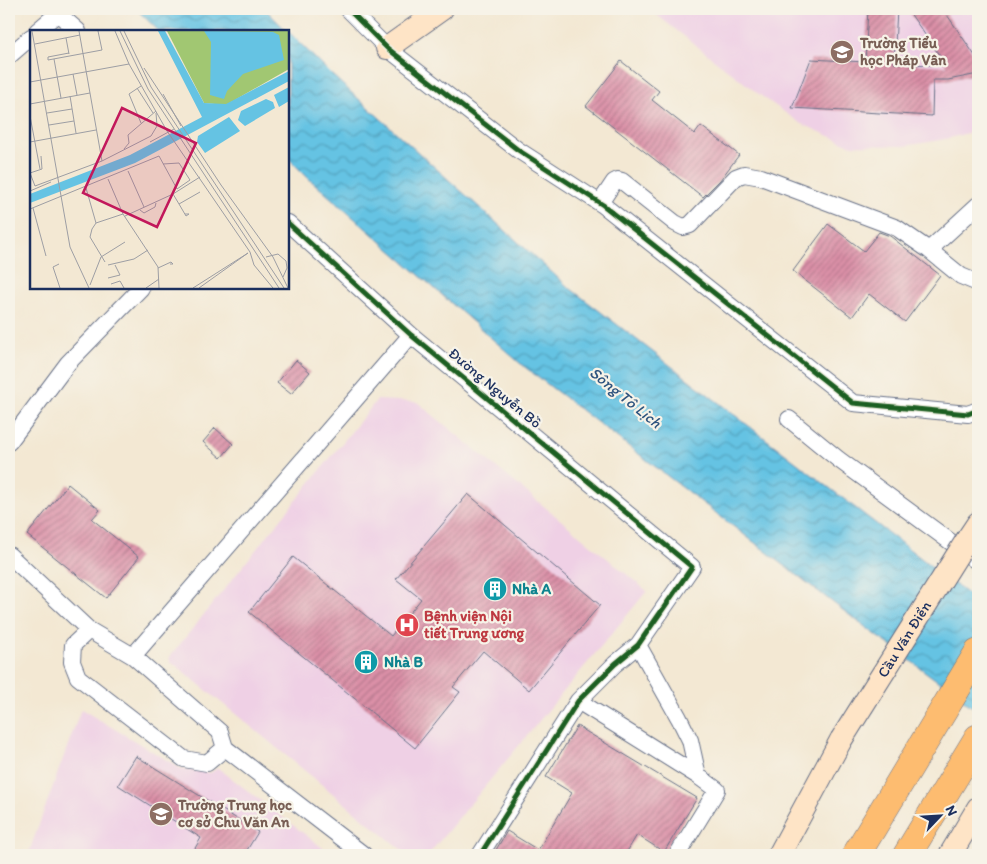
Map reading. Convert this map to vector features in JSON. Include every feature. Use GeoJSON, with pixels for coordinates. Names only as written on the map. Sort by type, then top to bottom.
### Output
{"type":"FeatureCollection","features":[{"type":"Feature","properties":{"kind":"highway"},"geometry":{"type":"LineString","coordinates":[[856,855],[978,653]]}},
{"type":"Feature","properties":{"kind":"highway"},"geometry":{"type":"LineString","coordinates":[[906,855],[978,738]]}},
{"type":"Feature","properties":{"kind":"street"},"geometry":{"type":"LineString","coordinates":[[348,9],[387,48],[518,150],[600,203],[853,403],[968,414],[978,410]]}},
{"type":"Feature","properties":{"kind":"street"},"geometry":{"type":"LineString","coordinates":[[387,48],[442,9]]}},
{"type":"Feature","properties":{"kind":"street"},"geometry":{"type":"LineString","coordinates":[[38,30],[56,11],[77,30]]}},
{"type":"Feature","properties":{"kind":"street"},"geometry":{"type":"LineString","coordinates":[[9,56],[30,37]]}},
{"type":"Feature","properties":{"kind":"street"},"geometry":{"type":"LineString","coordinates":[[600,203],[614,182],[622,181],[675,223],[683,227],[690,226],[736,177],[744,174],[761,177],[897,228],[929,250],[961,276],[978,284]]}},
{"type":"Feature","properties":{"kind":"street"},"geometry":{"type":"LineString","coordinates":[[929,250],[978,205]]}},
{"type":"Feature","properties":{"kind":"street","name":"Đường Nguyễn Bồ"},"geometry":{"type":"LineString","coordinates":[[289,224],[411,334],[692,567],[638,644]]}},
{"type":"Feature","properties":{"kind":"street"},"geometry":{"type":"LineString","coordinates":[[9,442],[68,363],[140,289]]}},
{"type":"Feature","properties":{"kind":"street"},"geometry":{"type":"LineString","coordinates":[[133,656],[411,334]]}},
{"type":"Feature","properties":{"kind":"street"},"geometry":{"type":"LineString","coordinates":[[790,419],[838,458],[978,562]]}},
{"type":"Feature","properties":{"kind":"street","name":"Cầu Văn Điển"},"geometry":{"type":"LineString","coordinates":[[779,855],[841,740],[973,530]]}},
{"type":"Feature","properties":{"kind":"street"},"geometry":{"type":"LineString","coordinates":[[9,555],[89,630],[133,656],[220,732],[225,748],[364,855]]}},
{"type":"Feature","properties":{"kind":"street"},"geometry":{"type":"LineString","coordinates":[[89,630],[73,645],[72,662],[78,677],[184,759],[207,763],[225,748]]}},
{"type":"Feature","properties":{"kind":"street"},"geometry":{"type":"LineString","coordinates":[[480,855],[578,701],[638,644],[690,740],[698,776]]}},
{"type":"Feature","properties":{"kind":"street"},"geometry":{"type":"LineString","coordinates":[[578,701],[698,776],[716,790],[677,855]]}},
{"type":"Feature","properties":{"kind":"street"},"geometry":{"type":"LineString","coordinates":[[950,855],[978,808]]}},
{"type":"Feature","properties":{"kind":"shaded area","name":"Trường Tiểu học Pháp Vân"},"geometry":{"type":"Polygon","coordinates":[[[649,9],[978,9],[978,130],[946,139],[904,146],[850,145],[800,123],[760,95],[649,9]]]}},
{"type":"Feature","properties":{"kind":"shaded area","name":"Bệnh viện Nội tiết Trung ương"},"geometry":{"type":"Polygon","coordinates":[[[377,400],[417,402],[647,591],[428,855],[408,855],[168,659],[377,400]]]}},
{"type":"Feature","properties":{"kind":"shaded area","name":"Trường Trung học cơ sở Chu Văn An"},"geometry":{"type":"Polygon","coordinates":[[[81,709],[180,768],[210,773],[218,768],[332,855],[28,855],[81,709]]]}},
{"type":"Feature","properties":{"kind":"water"},"geometry":{"type":"Polygon","coordinates":[[[136,9],[265,9],[286,30],[158,30],[136,9]]]}},
{"type":"Feature","properties":{"kind":"water","name":"Sông Tô Lịch"},"geometry":{"type":"Polygon","coordinates":[[[289,32],[333,76],[567,286],[978,602],[978,711],[521,364],[307,177],[289,159],[289,32]]]}},
{"type":"Feature","properties":{"kind":"building"},"geometry":{"type":"Polygon","coordinates":[[[868,9],[897,9],[894,63],[947,66],[907,9],[943,9],[978,60],[978,74],[948,80],[933,80],[932,116],[792,108],[811,59],[865,62],[868,9]]]}},
{"type":"Feature","properties":{"kind":"building"},"geometry":{"type":"Polygon","coordinates":[[[621,61],[659,91],[652,100],[695,134],[701,126],[739,155],[720,180],[703,197],[586,106],[621,61]]]}},
{"type":"Feature","properties":{"kind":"building"},"geometry":{"type":"Polygon","coordinates":[[[828,224],[864,251],[879,232],[890,236],[940,275],[905,322],[869,294],[852,317],[793,271],[828,224]]]}},
{"type":"Feature","properties":{"kind":"building"},"geometry":{"type":"Polygon","coordinates":[[[296,360],[310,372],[291,394],[277,383],[296,360]]]}},
{"type":"Feature","properties":{"kind":"building"},"geometry":{"type":"Polygon","coordinates":[[[215,428],[233,444],[221,458],[203,442],[215,428]]]}},
{"type":"Feature","properties":{"kind":"building"},"geometry":{"type":"Polygon","coordinates":[[[68,484],[100,510],[92,519],[139,557],[106,598],[27,535],[68,484]]]}},
{"type":"Feature","properties":{"kind":"building"},"geometry":{"type":"Polygon","coordinates":[[[468,494],[600,605],[529,690],[483,651],[453,687],[460,692],[415,748],[249,612],[293,557],[391,636],[421,599],[396,579],[468,494]]]}},
{"type":"Feature","properties":{"kind":"building"},"geometry":{"type":"Polygon","coordinates":[[[577,726],[697,798],[664,852],[637,835],[625,855],[493,855],[507,831],[538,850],[572,793],[546,777],[577,726]]]}},
{"type":"Feature","properties":{"kind":"building"},"geometry":{"type":"Polygon","coordinates":[[[136,756],[258,832],[244,855],[191,855],[201,838],[118,785],[136,756]]]}},
{"type":"Feature","properties":{"kind":"cycle path"},"geometry":{"type":"LineString","coordinates":[[348,9],[387,48],[518,150],[603,205],[853,403],[968,414],[978,410]]}},
{"type":"Feature","properties":{"kind":"cycle path"},"geometry":{"type":"LineString","coordinates":[[289,224],[411,335],[692,567],[638,645],[615,664],[578,701],[480,855]]}},
{"type":"Feature","properties":{"kind":"place","name":"Trường Tiểu học Pháp Vân"},"geometry":{"type":"Point","coordinates":[842,52]}},
{"type":"Feature","properties":{"kind":"place","name":"Nhà A"},"geometry":{"type":"Point","coordinates":[495,589]}},
{"type":"Feature","properties":{"kind":"place","name":"Bệnh viện Nội tiết Trung ương"},"geometry":{"type":"Point","coordinates":[407,625]}},
{"type":"Feature","properties":{"kind":"place","name":"Nhà B"},"geometry":{"type":"Point","coordinates":[366,662]}},
{"type":"Feature","properties":{"kind":"place","name":"Trường Trung học cơ sở Chu Văn An"},"geometry":{"type":"Point","coordinates":[161,814]}}]}
